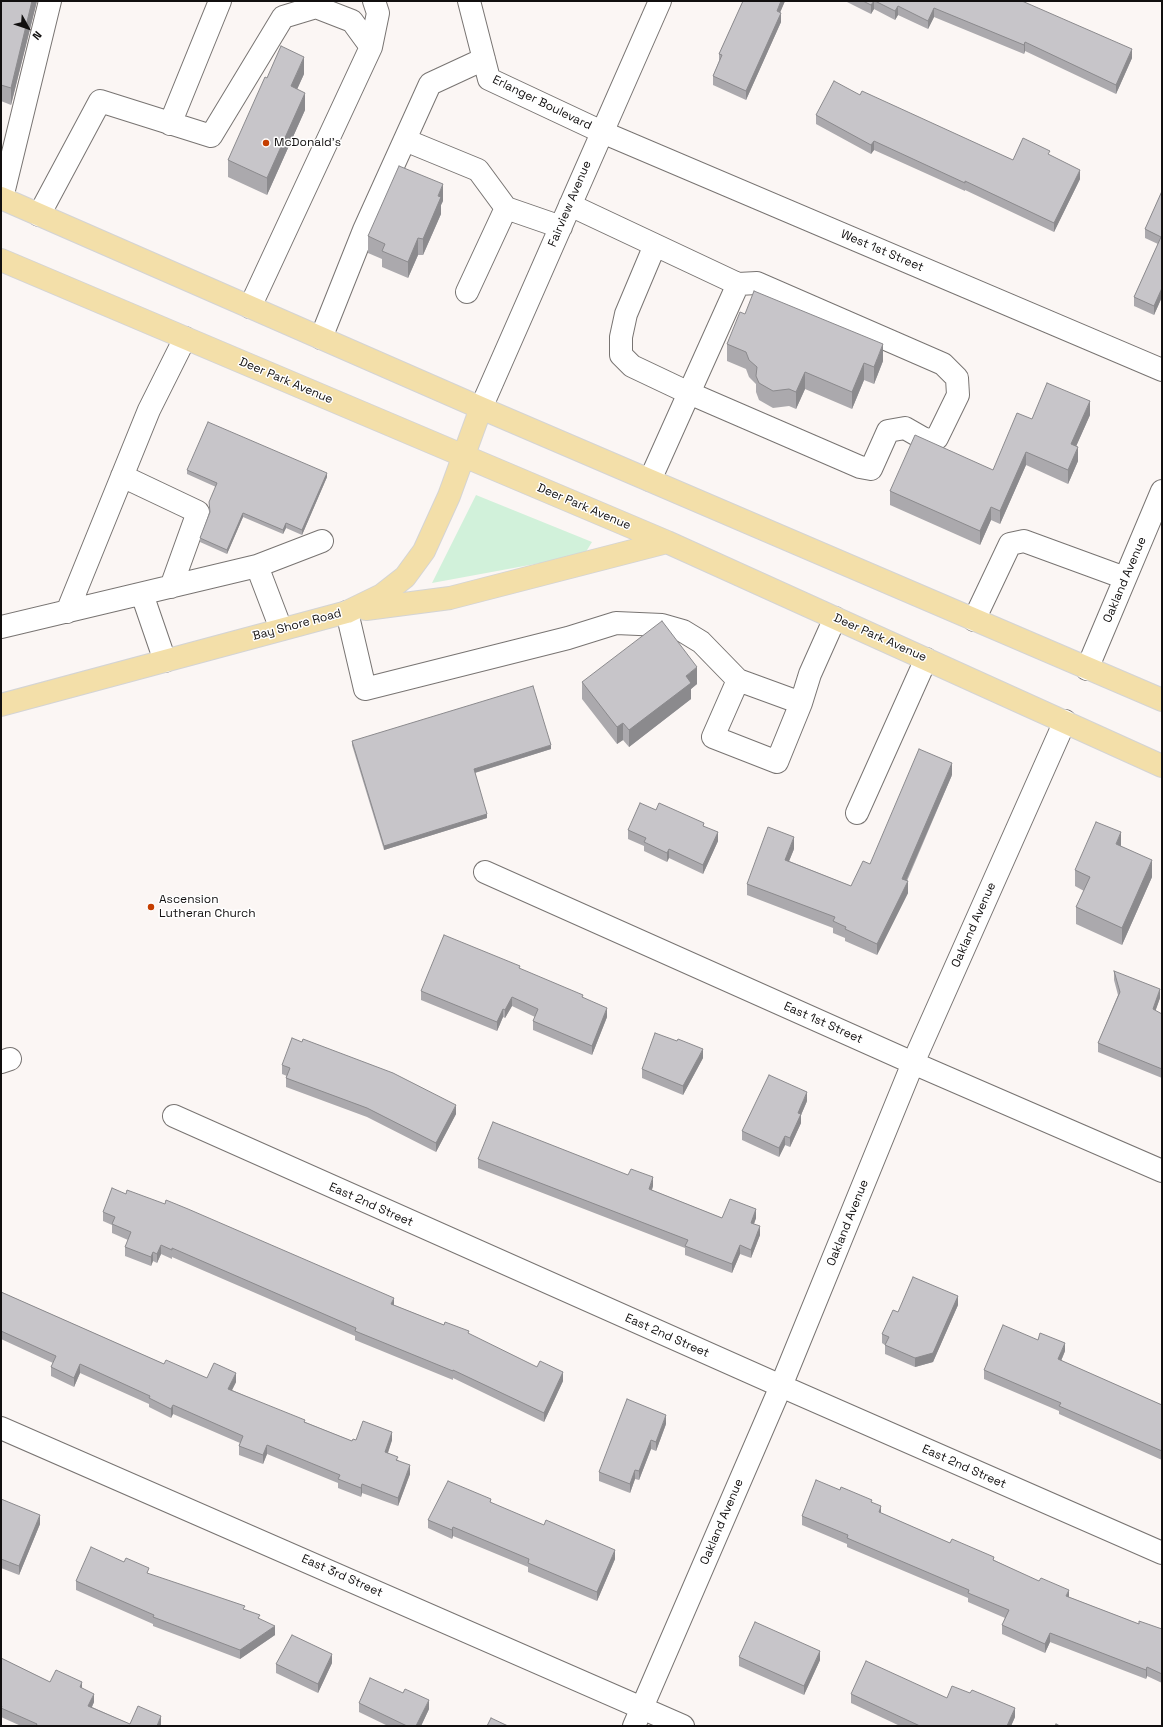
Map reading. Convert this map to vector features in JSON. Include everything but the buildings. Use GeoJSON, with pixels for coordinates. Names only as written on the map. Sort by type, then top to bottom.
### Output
{"type":"FeatureCollection","features":[{"type":"Feature","properties":{"kind":"main road"},"geometry":{"type":"LineString","coordinates":[[1,198],[482,408],[1162,700]]}},
{"type":"Feature","properties":{"kind":"main road","name":"Deer Park Avenue"},"geometry":{"type":"LineString","coordinates":[[1,260],[668,542],[1162,766]]}},
{"type":"Feature","properties":{"kind":"main road","name":"Bay Shore Road"},"geometry":{"type":"LineString","coordinates":[[1,704],[348,612],[382,595],[394,587],[415,564],[424,551],[449,496],[462,456],[482,408]]}},
{"type":"Feature","properties":{"kind":"main road"},"geometry":{"type":"LineString","coordinates":[[348,612],[450,598],[668,542]]}},
{"type":"Feature","properties":{"kind":"street"},"geometry":{"type":"LineString","coordinates":[[1,198],[50,1]]}},
{"type":"Feature","properties":{"kind":"street"},"geometry":{"type":"LineString","coordinates":[[170,124],[220,1]]}},
{"type":"Feature","properties":{"kind":"street"},"geometry":{"type":"LineString","coordinates":[[250,307],[371,47],[376,9],[361,1]]}},
{"type":"Feature","properties":{"kind":"street","name":"Erlanger Boulevard"},"geometry":{"type":"LineString","coordinates":[[469,1],[489,79],[602,132]]}},
{"type":"Feature","properties":{"kind":"street","name":"Fairview Avenue"},"geometry":{"type":"LineString","coordinates":[[482,408],[660,1]]}},
{"type":"Feature","properties":{"kind":"street"},"geometry":{"type":"LineString","coordinates":[[39,215],[100,101],[211,136],[286,9],[316,8],[352,21],[371,47]]}},
{"type":"Feature","properties":{"kind":"street"},"geometry":{"type":"LineString","coordinates":[[321,338],[364,230],[430,84],[484,59]]}},
{"type":"Feature","properties":{"kind":"street","name":"West 1st Street"},"geometry":{"type":"LineString","coordinates":[[602,132],[1162,370]]}},
{"type":"Feature","properties":{"kind":"street"},"geometry":{"type":"LineString","coordinates":[[405,140],[478,170],[506,208],[561,226]]}},
{"type":"Feature","properties":{"kind":"street"},"geometry":{"type":"LineString","coordinates":[[570,205],[738,284],[758,283],[943,364],[957,378],[958,395],[937,438],[926,440],[905,428],[888,431],[871,469],[860,467],[689,393],[632,366],[621,355],[621,337],[626,314],[655,245]]}},
{"type":"Feature","properties":{"kind":"street"},"geometry":{"type":"LineString","coordinates":[[467,292],[506,208]]}},
{"type":"Feature","properties":{"kind":"street"},"geometry":{"type":"LineString","coordinates":[[650,480],[738,284]]}},
{"type":"Feature","properties":{"kind":"street"},"geometry":{"type":"LineString","coordinates":[[67,612],[149,410],[185,338]]}},
{"type":"Feature","properties":{"kind":"street"},"geometry":{"type":"LineString","coordinates":[[122,476],[198,512],[171,587]]}},
{"type":"Feature","properties":{"kind":"street","name":"Oakland Avenue"},"geometry":{"type":"LineString","coordinates":[[1087,669],[1162,491]]}},
{"type":"Feature","properties":{"kind":"street"},"geometry":{"type":"LineString","coordinates":[[974,620],[1010,544],[1024,540],[1125,578]]}},
{"type":"Feature","properties":{"kind":"street"},"geometry":{"type":"LineString","coordinates":[[1,627],[257,566],[322,541]]}},
{"type":"Feature","properties":{"kind":"street"},"geometry":{"type":"LineString","coordinates":[[257,566],[281,630]]}},
{"type":"Feature","properties":{"kind":"street"},"geometry":{"type":"LineString","coordinates":[[142,594],[165,661]]}},
{"type":"Feature","properties":{"kind":"street"},"geometry":{"type":"LineString","coordinates":[[348,612],[366,688],[568,638],[616,623],[662,625],[682,631],[701,642],[738,680],[801,704]]}},
{"type":"Feature","properties":{"kind":"street"},"geometry":{"type":"LineString","coordinates":[[738,680],[713,737],[777,762],[801,704],[810,674],[835,618]]}},
{"type":"Feature","properties":{"kind":"street"},"geometry":{"type":"LineString","coordinates":[[857,813],[926,659]]}},
{"type":"Feature","properties":{"kind":"street","name":"Oakland Avenue"},"geometry":{"type":"LineString","coordinates":[[638,1716],[781,1386],[914,1063],[1065,721]]}},
{"type":"Feature","properties":{"kind":"street","name":"East 1st Street"},"geometry":{"type":"LineString","coordinates":[[485,872],[914,1063],[1162,1171]]}},
{"type":"Feature","properties":{"kind":"street","name":"East 2nd Street"},"geometry":{"type":"LineString","coordinates":[[174,1116],[781,1386],[1162,1553]]}},
{"type":"Feature","properties":{"kind":"street","name":"East 3rd Street"},"geometry":{"type":"LineString","coordinates":[[1,1428],[638,1716],[683,1726]]}},
{"type":"Feature","properties":{"kind":"green space"},"geometry":{"type":"Polygon","coordinates":[[[476,495],[592,542],[584,555],[432,583],[476,495]]]}},
{"type":"Feature","properties":{"kind":"place","name":"McDonald's"},"geometry":{"type":"Point","coordinates":[266,143]}},
{"type":"Feature","properties":{"kind":"place","name":"Ascension Lutheran Church"},"geometry":{"type":"Point","coordinates":[151,907]}}]}
